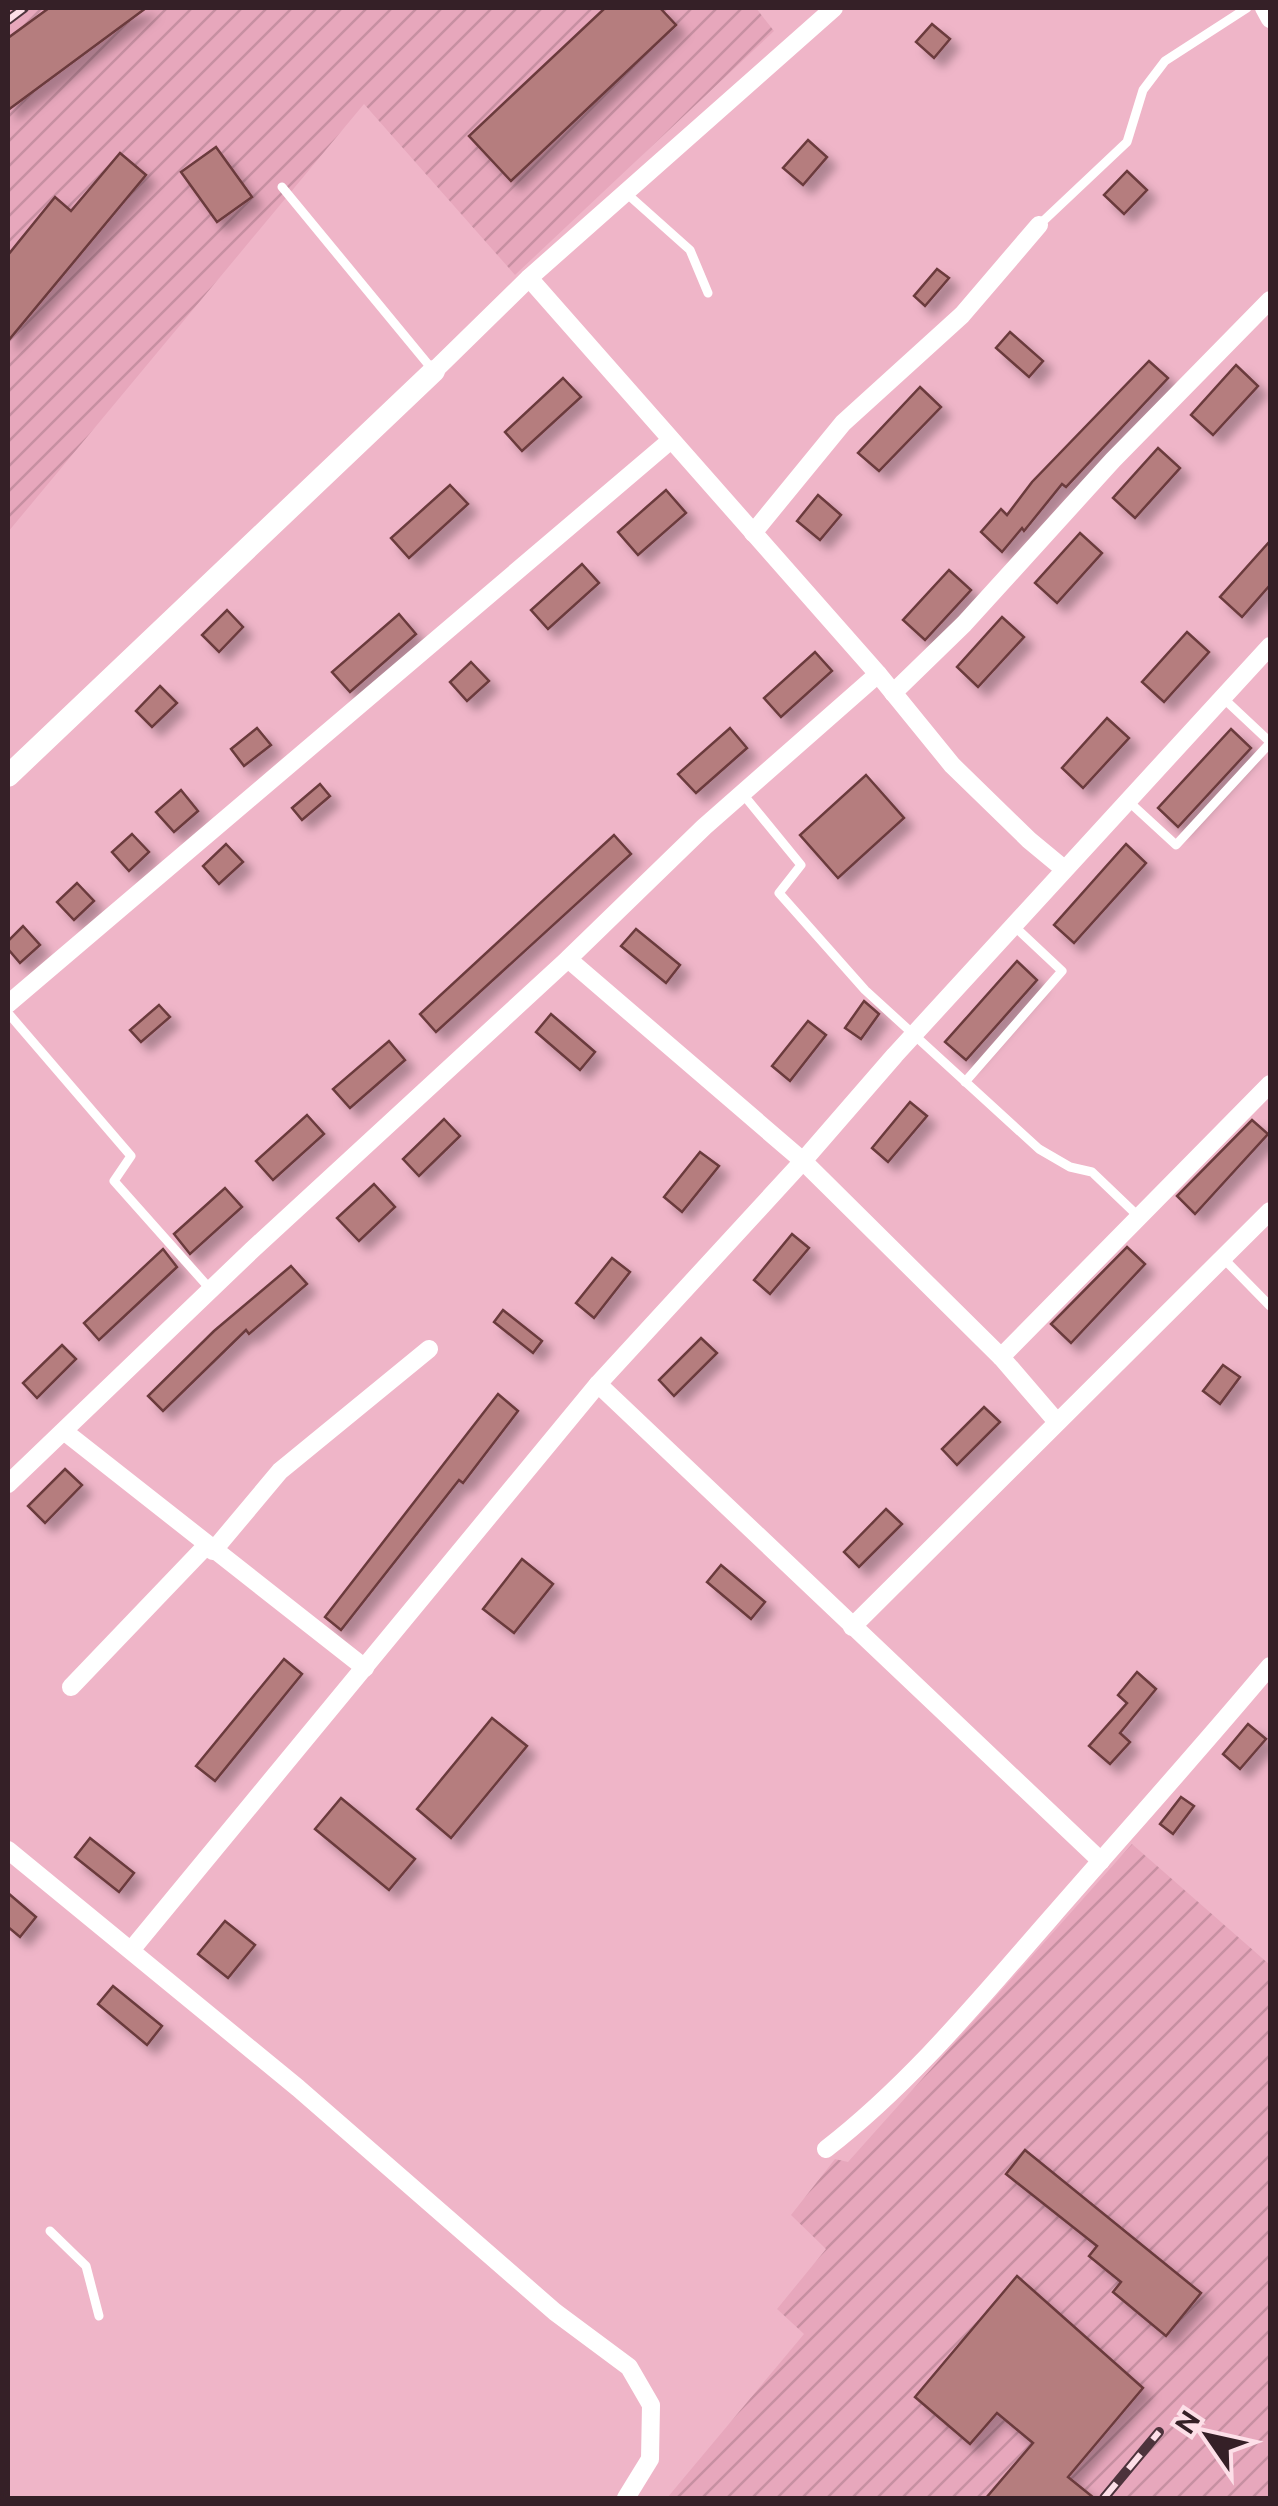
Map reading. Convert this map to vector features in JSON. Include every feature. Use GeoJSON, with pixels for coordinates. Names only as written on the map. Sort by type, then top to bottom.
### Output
{"type":"FeatureCollection","features":[{"type":"Feature","properties":{"kind":"street"},"geometry":{"type":"LineString","coordinates":[[8,776],[529,278],[834,8]]}},
{"type":"Feature","properties":{"kind":"street"},"geometry":{"type":"LineString","coordinates":[[1264,8],[1270,19]]}},
{"type":"Feature","properties":{"kind":"street"},"geometry":{"type":"LineString","coordinates":[[754,533],[843,424],[962,315],[1039,225]]}},
{"type":"Feature","properties":{"kind":"street"},"geometry":{"type":"LineString","coordinates":[[529,278],[878,674],[952,764],[1064,869]]}},
{"type":"Feature","properties":{"kind":"street"},"geometry":{"type":"LineString","coordinates":[[892,693],[964,624],[1114,460],[1270,300]]}},
{"type":"Feature","properties":{"kind":"street"},"geometry":{"type":"LineString","coordinates":[[8,1004],[671,440]]}},
{"type":"Feature","properties":{"kind":"street"},"geometry":{"type":"LineString","coordinates":[[132,1949],[598,1384],[1270,646]]}},
{"type":"Feature","properties":{"kind":"street"},"geometry":{"type":"LineString","coordinates":[[8,1484],[742,793],[878,674]]}},
{"type":"Feature","properties":{"kind":"street"},"geometry":{"type":"LineString","coordinates":[[568,958],[803,1161],[1000,1357],[1057,1422]]}},
{"type":"Feature","properties":{"kind":"street"},"geometry":{"type":"LineString","coordinates":[[1000,1357],[1270,1084]]}},
{"type":"Feature","properties":{"kind":"street"},"geometry":{"type":"LineString","coordinates":[[852,1627],[1270,1211]]}},
{"type":"Feature","properties":{"kind":"street"},"geometry":{"type":"LineString","coordinates":[[71,1687],[210,1548],[280,1471],[429,1349]]}},
{"type":"Feature","properties":{"kind":"street"},"geometry":{"type":"LineString","coordinates":[[598,1384],[1101,1860]]}},
{"type":"Feature","properties":{"kind":"street"},"geometry":{"type":"LineString","coordinates":[[65,1432],[365,1668]]}},
{"type":"Feature","properties":{"kind":"street"},"geometry":{"type":"LineString","coordinates":[[826,2149],[872,2114],[987,1991],[1138,1823],[1270,1666]]}},
{"type":"Feature","properties":{"kind":"street"},"geometry":{"type":"LineString","coordinates":[[8,1850],[132,1949],[437,2206],[556,2312],[629,2367],[651,2406],[650,2459],[626,2498]]}},
{"type":"Feature","properties":{"kind":"lane"},"geometry":{"type":"LineString","coordinates":[[1039,225],[1127,142],[1144,90],[1165,61],[1247,8]]}},
{"type":"Feature","properties":{"kind":"lane"},"geometry":{"type":"LineString","coordinates":[[282,186],[434,371]]}},
{"type":"Feature","properties":{"kind":"lane"},"geometry":{"type":"LineString","coordinates":[[624,192],[690,250],[708,294]]}},
{"type":"Feature","properties":{"kind":"lane"},"geometry":{"type":"LineString","coordinates":[[1127,800],[1176,845],[1270,742],[1222,697]]}},
{"type":"Feature","properties":{"kind":"lane"},"geometry":{"type":"LineString","coordinates":[[742,793],[801,864],[779,893],[865,990],[1039,1149],[1070,1167],[1092,1172],[1138,1216]]}},
{"type":"Feature","properties":{"kind":"lane"},"geometry":{"type":"LineString","coordinates":[[965,1082],[1062,971],[1013,925]]}},
{"type":"Feature","properties":{"kind":"lane"},"geometry":{"type":"LineString","coordinates":[[8,1013],[131,1156],[114,1181],[211,1290]]}},
{"type":"Feature","properties":{"kind":"lane"},"geometry":{"type":"LineString","coordinates":[[1224,1259],[1270,1306]]}},
{"type":"Feature","properties":{"kind":"lane"},"geometry":{"type":"LineString","coordinates":[[50,2231],[86,2266],[98,2316]]}},
{"type":"Feature","properties":{"kind":"shaded area"},"geometry":{"type":"Polygon","coordinates":[[[8,8],[756,8],[774,31],[515,275],[364,104],[8,532],[8,8]]]}},
{"type":"Feature","properties":{"kind":"shaded area"},"geometry":{"type":"Polygon","coordinates":[[[1132,1844],[1270,1965],[1270,2498],[667,2498],[804,2334],[777,2309],[826,2249],[791,2215],[835,2159],[848,2162],[1132,1844]]]}},
{"type":"Feature","properties":{"kind":"building"},"geometry":{"type":"Polygon","coordinates":[[[49,8],[146,8],[8,110],[8,38],[49,8]]]}},
{"type":"Feature","properties":{"kind":"building"},"geometry":{"type":"Polygon","coordinates":[[[605,8],[660,8],[676,25],[511,181],[469,136],[605,8]]]}},
{"type":"Feature","properties":{"kind":"building"},"geometry":{"type":"Polygon","coordinates":[[[932,24],[950,39],[934,58],[916,42],[932,24]]]}},
{"type":"Feature","properties":{"kind":"building"},"geometry":{"type":"Polygon","coordinates":[[[808,140],[827,157],[803,185],[783,168],[808,140]]]}},
{"type":"Feature","properties":{"kind":"building"},"geometry":{"type":"Polygon","coordinates":[[[216,147],[252,197],[217,222],[181,172],[216,147]]]}},
{"type":"Feature","properties":{"kind":"building"},"geometry":{"type":"Polygon","coordinates":[[[120,153],[146,175],[8,341],[8,255],[55,197],[71,211],[120,153]]]}},
{"type":"Feature","properties":{"kind":"building"},"geometry":{"type":"Polygon","coordinates":[[[1127,171],[1147,190],[1124,214],[1104,195],[1127,171]]]}},
{"type":"Feature","properties":{"kind":"building"},"geometry":{"type":"Polygon","coordinates":[[[937,269],[949,278],[925,306],[914,296],[937,269]]]}},
{"type":"Feature","properties":{"kind":"building"},"geometry":{"type":"Polygon","coordinates":[[[1010,332],[1043,361],[1029,377],[996,348],[1010,332]]]}},
{"type":"Feature","properties":{"kind":"building"},"geometry":{"type":"Polygon","coordinates":[[[1149,361],[1168,378],[1066,487],[1062,484],[1002,552],[981,532],[1001,509],[1007,515],[1032,482],[1149,361]]]}},
{"type":"Feature","properties":{"kind":"building"},"geometry":{"type":"Polygon","coordinates":[[[1236,365],[1258,386],[1213,435],[1191,415],[1236,365]]]}},
{"type":"Feature","properties":{"kind":"building"},"geometry":{"type":"Polygon","coordinates":[[[563,378],[581,397],[522,451],[505,432],[563,378]]]}},
{"type":"Feature","properties":{"kind":"building"},"geometry":{"type":"Polygon","coordinates":[[[920,387],[941,407],[879,471],[858,453],[920,387]]]}},
{"type":"Feature","properties":{"kind":"building"},"geometry":{"type":"Polygon","coordinates":[[[1158,448],[1180,468],[1135,518],[1113,498],[1158,448]]]}},
{"type":"Feature","properties":{"kind":"building"},"geometry":{"type":"Polygon","coordinates":[[[450,485],[468,504],[409,558],[391,538],[450,485]]]}},
{"type":"Feature","properties":{"kind":"building"},"geometry":{"type":"Polygon","coordinates":[[[666,490],[686,513],[638,555],[618,532],[666,490]]]}},
{"type":"Feature","properties":{"kind":"building"},"geometry":{"type":"Polygon","coordinates":[[[818,495],[841,515],[820,540],[797,521],[818,495]]]}},
{"type":"Feature","properties":{"kind":"building"},"geometry":{"type":"Polygon","coordinates":[[[1080,533],[1102,553],[1057,603],[1035,583],[1080,533]]]}},
{"type":"Feature","properties":{"kind":"building"},"geometry":{"type":"Polygon","coordinates":[[[1270,541],[1270,585],[1242,617],[1220,597],[1270,541]]]}},
{"type":"Feature","properties":{"kind":"building"},"geometry":{"type":"Polygon","coordinates":[[[582,564],[599,583],[548,629],[531,610],[582,564]]]}},
{"type":"Feature","properties":{"kind":"building"},"geometry":{"type":"Polygon","coordinates":[[[949,570],[971,590],[925,640],[903,620],[949,570]]]}},
{"type":"Feature","properties":{"kind":"building"},"geometry":{"type":"Polygon","coordinates":[[[227,610],[243,627],[219,652],[202,635],[227,610]]]}},
{"type":"Feature","properties":{"kind":"building"},"geometry":{"type":"Polygon","coordinates":[[[399,614],[416,634],[350,692],[332,672],[399,614]]]}},
{"type":"Feature","properties":{"kind":"building"},"geometry":{"type":"Polygon","coordinates":[[[1002,617],[1024,637],[978,687],[957,667],[1002,617]]]}},
{"type":"Feature","properties":{"kind":"building"},"geometry":{"type":"Polygon","coordinates":[[[1187,632],[1209,652],[1164,702],[1142,682],[1187,632]]]}},
{"type":"Feature","properties":{"kind":"building"},"geometry":{"type":"Polygon","coordinates":[[[815,652],[832,671],[781,717],[764,698],[815,652]]]}},
{"type":"Feature","properties":{"kind":"building"},"geometry":{"type":"Polygon","coordinates":[[[471,662],[489,681],[467,701],[450,682],[471,662]]]}},
{"type":"Feature","properties":{"kind":"building"},"geometry":{"type":"Polygon","coordinates":[[[160,686],[177,703],[152,727],[136,711],[160,686]]]}},
{"type":"Feature","properties":{"kind":"building"},"geometry":{"type":"Polygon","coordinates":[[[1107,718],[1129,738],[1083,788],[1062,768],[1107,718]]]}},
{"type":"Feature","properties":{"kind":"building"},"geometry":{"type":"Polygon","coordinates":[[[257,728],[271,745],[244,766],[231,749],[257,728]]]}},
{"type":"Feature","properties":{"kind":"building"},"geometry":{"type":"Polygon","coordinates":[[[730,728],[747,748],[696,793],[678,774],[730,728]]]}},
{"type":"Feature","properties":{"kind":"building"},"geometry":{"type":"Polygon","coordinates":[[[1231,729],[1251,748],[1178,827],[1158,808],[1231,729]]]}},
{"type":"Feature","properties":{"kind":"building"},"geometry":{"type":"Polygon","coordinates":[[[866,775],[904,818],[838,878],[800,835],[866,775]]]}},
{"type":"Feature","properties":{"kind":"building"},"geometry":{"type":"Polygon","coordinates":[[[320,784],[330,796],[302,820],[292,808],[320,784]]]}},
{"type":"Feature","properties":{"kind":"building"},"geometry":{"type":"Polygon","coordinates":[[[181,790],[198,811],[174,832],[156,812],[181,790]]]}},
{"type":"Feature","properties":{"kind":"building"},"geometry":{"type":"Polygon","coordinates":[[[132,834],[149,852],[129,871],[112,852],[132,834]]]}},
{"type":"Feature","properties":{"kind":"building"},"geometry":{"type":"Polygon","coordinates":[[[614,835],[631,854],[436,1032],[420,1014],[614,835]]]}},
{"type":"Feature","properties":{"kind":"building"},"geometry":{"type":"Polygon","coordinates":[[[226,844],[243,862],[219,884],[203,866],[226,844]]]}},
{"type":"Feature","properties":{"kind":"building"},"geometry":{"type":"Polygon","coordinates":[[[1126,844],[1146,863],[1074,943],[1054,925],[1126,844]]]}},
{"type":"Feature","properties":{"kind":"building"},"geometry":{"type":"Polygon","coordinates":[[[77,883],[94,901],[74,920],[57,902],[77,883]]]}},
{"type":"Feature","properties":{"kind":"building"},"geometry":{"type":"Polygon","coordinates":[[[23,926],[40,945],[20,963],[8,949],[8,941],[23,926]]]}},
{"type":"Feature","properties":{"kind":"building"},"geometry":{"type":"Polygon","coordinates":[[[636,929],[680,965],[666,983],[621,946],[636,929]]]}},
{"type":"Feature","properties":{"kind":"building"},"geometry":{"type":"Polygon","coordinates":[[[1017,961],[1037,980],[966,1060],[945,1042],[1017,961]]]}},
{"type":"Feature","properties":{"kind":"building"},"geometry":{"type":"Polygon","coordinates":[[[864,1001],[879,1014],[861,1039],[845,1028],[864,1001]]]}},
{"type":"Feature","properties":{"kind":"building"},"geometry":{"type":"Polygon","coordinates":[[[159,1005],[170,1017],[141,1042],[130,1030],[159,1005]]]}},
{"type":"Feature","properties":{"kind":"building"},"geometry":{"type":"Polygon","coordinates":[[[551,1014],[595,1052],[580,1070],[536,1032],[551,1014]]]}},
{"type":"Feature","properties":{"kind":"building"},"geometry":{"type":"Polygon","coordinates":[[[808,1021],[826,1035],[790,1081],[772,1066],[808,1021]]]}},
{"type":"Feature","properties":{"kind":"building"},"geometry":{"type":"Polygon","coordinates":[[[389,1041],[405,1060],[350,1108],[333,1089],[389,1041]]]}},
{"type":"Feature","properties":{"kind":"building"},"geometry":{"type":"Polygon","coordinates":[[[910,1102],[927,1116],[888,1162],[872,1148],[910,1102]]]}},
{"type":"Feature","properties":{"kind":"building"},"geometry":{"type":"Polygon","coordinates":[[[307,1115],[324,1134],[273,1180],[256,1161],[307,1115]]]}},
{"type":"Feature","properties":{"kind":"building"},"geometry":{"type":"Polygon","coordinates":[[[444,1119],[460,1136],[419,1176],[403,1159],[444,1119]]]}},
{"type":"Feature","properties":{"kind":"building"},"geometry":{"type":"Polygon","coordinates":[[[1252,1120],[1268,1134],[1195,1214],[1177,1196],[1252,1120]]]}},
{"type":"Feature","properties":{"kind":"building"},"geometry":{"type":"Polygon","coordinates":[[[700,1152],[719,1166],[682,1212],[664,1197],[700,1152]]]}},
{"type":"Feature","properties":{"kind":"building"},"geometry":{"type":"Polygon","coordinates":[[[374,1184],[395,1207],[359,1241],[337,1218],[374,1184]]]}},
{"type":"Feature","properties":{"kind":"building"},"geometry":{"type":"Polygon","coordinates":[[[225,1188],[242,1207],[190,1254],[174,1234],[225,1188]]]}},
{"type":"Feature","properties":{"kind":"building"},"geometry":{"type":"Polygon","coordinates":[[[792,1234],[809,1248],[770,1294],[754,1280],[792,1234]]]}},
{"type":"Feature","properties":{"kind":"building"},"geometry":{"type":"Polygon","coordinates":[[[1127,1247],[1145,1264],[1071,1343],[1051,1324],[1127,1247]]]}},
{"type":"Feature","properties":{"kind":"building"},"geometry":{"type":"Polygon","coordinates":[[[163,1249],[177,1267],[99,1340],[84,1323],[163,1249]]]}},
{"type":"Feature","properties":{"kind":"building"},"geometry":{"type":"Polygon","coordinates":[[[612,1258],[630,1272],[594,1318],[576,1303],[612,1258]]]}},
{"type":"Feature","properties":{"kind":"building"},"geometry":{"type":"Polygon","coordinates":[[[291,1266],[307,1284],[249,1334],[246,1330],[163,1411],[148,1396],[214,1331],[291,1266]]]}},
{"type":"Feature","properties":{"kind":"building"},"geometry":{"type":"Polygon","coordinates":[[[503,1310],[542,1341],[533,1353],[494,1322],[503,1310]]]}},
{"type":"Feature","properties":{"kind":"building"},"geometry":{"type":"Polygon","coordinates":[[[701,1338],[717,1353],[674,1396],[659,1380],[701,1338]]]}},
{"type":"Feature","properties":{"kind":"building"},"geometry":{"type":"Polygon","coordinates":[[[62,1345],[76,1359],[37,1398],[23,1383],[62,1345]]]}},
{"type":"Feature","properties":{"kind":"building"},"geometry":{"type":"Polygon","coordinates":[[[1223,1365],[1240,1377],[1220,1404],[1203,1391],[1223,1365]]]}},
{"type":"Feature","properties":{"kind":"building"},"geometry":{"type":"Polygon","coordinates":[[[498,1394],[518,1411],[341,1630],[325,1617],[498,1394]]]}},
{"type":"Feature","properties":{"kind":"building"},"geometry":{"type":"Polygon","coordinates":[[[984,1407],[1000,1422],[957,1465],[942,1449],[984,1407]]]}},
{"type":"Feature","properties":{"kind":"building"},"geometry":{"type":"Polygon","coordinates":[[[65,1469],[82,1485],[45,1523],[28,1506],[65,1469]]]}},
{"type":"Feature","properties":{"kind":"building"},"geometry":{"type":"Polygon","coordinates":[[[886,1509],[902,1524],[859,1567],[844,1552],[886,1509]]]}},
{"type":"Feature","properties":{"kind":"building"},"geometry":{"type":"Polygon","coordinates":[[[522,1559],[553,1584],[514,1633],[483,1609],[522,1559]]]}},
{"type":"Feature","properties":{"kind":"building"},"geometry":{"type":"Polygon","coordinates":[[[721,1565],[765,1602],[751,1619],[707,1582],[721,1565]]]}},
{"type":"Feature","properties":{"kind":"building"},"geometry":{"type":"Polygon","coordinates":[[[284,1659],[302,1674],[215,1781],[196,1766],[284,1659]]]}},
{"type":"Feature","properties":{"kind":"building"},"geometry":{"type":"Polygon","coordinates":[[[1137,1672],[1156,1689],[1120,1733],[1130,1742],[1110,1764],[1089,1746],[1127,1703],[1118,1695],[1137,1672]]]}},
{"type":"Feature","properties":{"kind":"building"},"geometry":{"type":"Polygon","coordinates":[[[492,1718],[527,1746],[451,1838],[417,1809],[492,1718]]]}},
{"type":"Feature","properties":{"kind":"building"},"geometry":{"type":"Polygon","coordinates":[[[1248,1724],[1266,1739],[1240,1769],[1223,1754],[1248,1724]]]}},
{"type":"Feature","properties":{"kind":"building"},"geometry":{"type":"Polygon","coordinates":[[[1181,1797],[1194,1806],[1173,1834],[1160,1824],[1181,1797]]]}},
{"type":"Feature","properties":{"kind":"building"},"geometry":{"type":"Polygon","coordinates":[[[341,1798],[415,1859],[389,1890],[315,1829],[341,1798]]]}},
{"type":"Feature","properties":{"kind":"building"},"geometry":{"type":"Polygon","coordinates":[[[90,1838],[134,1873],[119,1892],[75,1857],[90,1838]]]}},
{"type":"Feature","properties":{"kind":"building"},"geometry":{"type":"Polygon","coordinates":[[[8,1893],[36,1917],[20,1937],[8,1927],[8,1893]]]}},
{"type":"Feature","properties":{"kind":"building"},"geometry":{"type":"Polygon","coordinates":[[[225,1921],[255,1945],[228,1978],[198,1954],[225,1921]]]}},
{"type":"Feature","properties":{"kind":"building"},"geometry":{"type":"Polygon","coordinates":[[[113,1986],[162,2026],[147,2045],[98,2004],[113,1986]]]}},
{"type":"Feature","properties":{"kind":"building"},"geometry":{"type":"Polygon","coordinates":[[[1025,2150],[1201,2293],[1166,2336],[1113,2292],[1121,2282],[1089,2256],[1097,2246],[1006,2174],[1025,2150]]]}},
{"type":"Feature","properties":{"kind":"building"},"geometry":{"type":"Polygon","coordinates":[[[1017,2276],[1143,2388],[1068,2477],[1094,2498],[986,2498],[1033,2443],[997,2413],[970,2444],[915,2397],[1017,2276]]]}},
{"type":"Feature","properties":{"kind":"railway"},"geometry":{"type":"LineString","coordinates":[[8,20],[24,8]]}},
{"type":"Feature","properties":{"kind":"railway"},"geometry":{"type":"LineString","coordinates":[[1104,2498],[1159,2432]]}}]}
